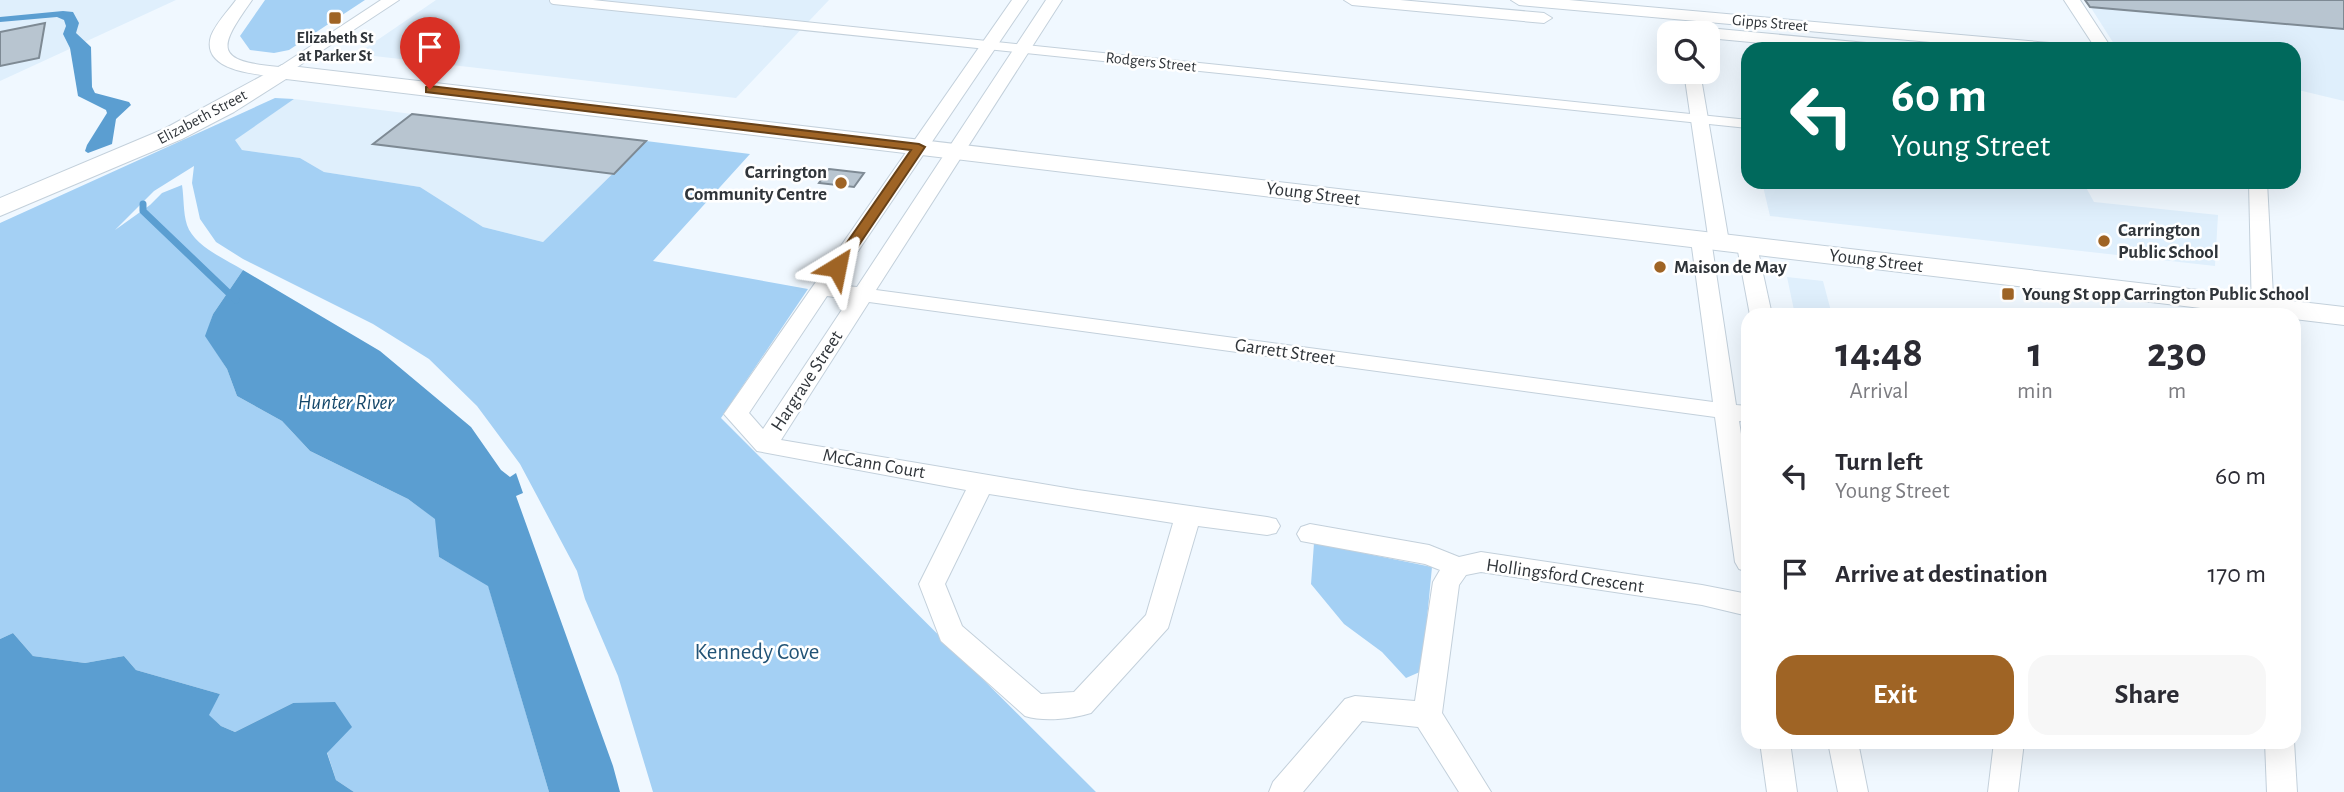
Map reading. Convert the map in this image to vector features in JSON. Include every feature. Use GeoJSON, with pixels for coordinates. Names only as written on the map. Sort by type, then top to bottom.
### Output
{"type":"FeatureCollection","features":[{"type":"Feature","properties":{"kind":"main road","name":"Young Street"},"geometry":{"type":"LineString","coordinates":[[282,72],[1722,243],[2239,308]]}},
{"type":"Feature","properties":{"kind":"main road","name":"Elizabeth Street"},"geometry":{"type":"LineString","coordinates":[[0,208],[173,134],[226,107],[282,72]]}},
{"type":"Feature","properties":{"kind":"main road","name":"Young Street"},"geometry":{"type":"LineString","coordinates":[[2301,313],[2344,316]]}},
{"type":"Feature","properties":{"kind":"street"},"geometry":{"type":"LineString","coordinates":[[244,0],[220,35],[216,47],[220,56],[236,64],[282,72]]}},
{"type":"Feature","properties":{"kind":"street","name":"Elizabeth Street"},"geometry":{"type":"LineString","coordinates":[[282,72],[391,0]]}},
{"type":"Feature","properties":{"kind":"street","name":"Hargrave Street"},"geometry":{"type":"LineString","coordinates":[[1020,0],[736,414],[765,445],[1054,0]]}},
{"type":"Feature","properties":{"kind":"street","name":"Gipps Street"},"geometry":{"type":"LineString","coordinates":[[1352,0],[1684,15]]}},
{"type":"Feature","properties":{"kind":"street","name":"Gipps Street"},"geometry":{"type":"LineString","coordinates":[[1518,0],[1684,15],[1899,42]]}},
{"type":"Feature","properties":{"kind":"street"},"geometry":{"type":"LineString","coordinates":[[2072,0],[2099,42]]}},
{"type":"Feature","properties":{"kind":"street","name":"Gipps Street"},"geometry":{"type":"LineString","coordinates":[[1720,34],[1803,42]]}},
{"type":"Feature","properties":{"kind":"street"},"geometry":{"type":"LineString","coordinates":[[1694,84],[1722,243],[1741,467]]}},
{"type":"Feature","properties":{"kind":"street"},"geometry":{"type":"LineString","coordinates":[[2258,189],[2263,308]]}},
{"type":"Feature","properties":{"kind":"street"},"geometry":{"type":"LineString","coordinates":[[868,222],[908,226]]}},
{"type":"Feature","properties":{"kind":"street"},"geometry":{"type":"LineString","coordinates":[[1722,243],[1757,308]]}},
{"type":"Feature","properties":{"kind":"street","name":"Garrett Street"},"geometry":{"type":"LineString","coordinates":[[821,289],[1737,412]]}},
{"type":"Feature","properties":{"kind":"street","name":"McCann Court"},"geometry":{"type":"LineString","coordinates":[[765,445],[982,483],[1267,526]]}},
{"type":"Feature","properties":{"kind":"street"},"geometry":{"type":"LineString","coordinates":[[982,483],[932,584],[951,633],[1035,707],[1081,704],[1158,620],[1188,516]]}},
{"type":"Feature","properties":{"kind":"street"},"geometry":{"type":"LineString","coordinates":[[1310,534],[1429,555],[1458,567]]}},
{"type":"Feature","properties":{"kind":"street","name":"Hollingsford Crescent"},"geometry":{"type":"LineString","coordinates":[[1427,715],[1446,582],[1458,567],[1481,562],[1702,595],[1741,603]]}},
{"type":"Feature","properties":{"kind":"street"},"geometry":{"type":"LineString","coordinates":[[1284,792],[1355,708],[1427,715],[1476,792]]}},
{"type":"Feature","properties":{"kind":"street"},"geometry":{"type":"LineString","coordinates":[[1776,749],[1782,792]]}},
{"type":"Feature","properties":{"kind":"street"},"geometry":{"type":"LineString","coordinates":[[1844,749],[1853,792]]}},
{"type":"Feature","properties":{"kind":"street"},"geometry":{"type":"LineString","coordinates":[[2003,792],[2008,749]]}},
{"type":"Feature","properties":{"kind":"street"},"geometry":{"type":"LineString","coordinates":[[2280,749],[2282,792]]}},
{"type":"Feature","properties":{"kind":"lane","name":"Rodgers Street"},"geometry":{"type":"LineString","coordinates":[[554,0],[1741,123]]}},
{"type":"Feature","properties":{"kind":"shaded area"},"geometry":{"type":"Polygon","coordinates":[[[0,0],[176,0],[0,81],[0,0]]]}},
{"type":"Feature","properties":{"kind":"shaded area"},"geometry":{"type":"Polygon","coordinates":[[[436,0],[829,0],[736,98],[357,54],[436,0]]]}},
{"type":"Feature","properties":{"kind":"shaded area"},"geometry":{"type":"Polygon","coordinates":[[[2086,0],[2344,0],[2344,101],[2301,91],[2301,42],[2113,42],[2086,0]]]}},
{"type":"Feature","properties":{"kind":"shaded area"},"geometry":{"type":"Polygon","coordinates":[[[294,99],[646,141],[543,242],[483,227],[420,187],[324,172],[300,158],[242,150],[234,140],[294,99]]]}},
{"type":"Feature","properties":{"kind":"shaded area","name":"Carrington Public School"},"geometry":{"type":"Polygon","coordinates":[[[1764,189],[2087,189],[2094,202],[2218,215],[2215,266],[1770,216],[1764,189]]]}},
{"type":"Feature","properties":{"kind":"shaded area"},"geometry":{"type":"Polygon","coordinates":[[[1787,277],[1823,281],[1830,308],[1794,308],[1787,277]]]}},
{"type":"Feature","properties":{"kind":"green space"},"geometry":{"type":"Polygon","coordinates":[[[265,0],[365,0],[289,50],[274,53],[250,50],[240,36],[265,0]]]}},
{"type":"Feature","properties":{"kind":"green space","name":"Kennedy Cove"},"geometry":{"type":"Polygon","coordinates":[[[275,98],[294,99],[235,140],[242,150],[300,158],[324,172],[420,187],[483,227],[543,242],[646,141],[750,154],[653,261],[808,289],[721,418],[1096,792],[653,792],[618,676],[585,599],[577,571],[520,464],[477,406],[429,359],[373,324],[243,259],[216,242],[200,219],[192,183],[194,166],[154,191],[115,230],[162,193],[182,185],[185,215],[191,233],[211,251],[243,270],[213,314],[206,336],[227,369],[237,396],[282,421],[310,451],[408,499],[436,519],[439,557],[488,585],[549,792],[354,792],[336,780],[327,752],[293,703],[235,732],[221,726],[208,715],[220,694],[136,670],[124,656],[85,663],[33,656],[13,633],[0,639],[0,223],[275,98]]]}},
{"type":"Feature","properties":{"kind":"green space"},"geometry":{"type":"Polygon","coordinates":[[[1314,543],[1432,567],[1422,671],[1406,678],[1382,652],[1344,624],[1311,584],[1314,543]]]}},
{"type":"Feature","properties":{"kind":"water"},"geometry":{"type":"Polygon","coordinates":[[[73,12],[79,23],[76,33],[91,47],[92,87],[95,93],[129,102],[131,105],[116,119],[112,144],[88,153],[85,151],[87,145],[107,113],[78,96],[70,48],[63,34],[66,26],[64,20],[57,17],[0,22],[0,17],[73,12]]]}},
{"type":"Feature","properties":{"kind":"water","name":"Hunter River"},"geometry":{"type":"Polygon","coordinates":[[[243,270],[380,351],[471,427],[501,470],[510,477],[516,473],[523,493],[516,496],[620,792],[549,792],[488,586],[439,557],[435,519],[408,499],[310,451],[282,421],[237,396],[227,369],[205,336],[213,314],[243,270]]]}},
{"type":"Feature","properties":{"kind":"water"},"geometry":{"type":"Polygon","coordinates":[[[13,633],[33,656],[85,663],[124,656],[136,670],[220,694],[209,715],[221,726],[235,732],[293,703],[335,702],[352,727],[327,753],[336,780],[354,792],[0,792],[0,639],[13,633]]]}},
{"type":"Feature","properties":{"kind":"building"},"geometry":{"type":"Polygon","coordinates":[[[2085,0],[2344,0],[2344,29],[2090,7],[2085,0]]]}},
{"type":"Feature","properties":{"kind":"building"},"geometry":{"type":"Polygon","coordinates":[[[45,23],[39,58],[0,66],[0,32],[45,23]]]}},
{"type":"Feature","properties":{"kind":"building"},"geometry":{"type":"Polygon","coordinates":[[[412,114],[646,141],[614,174],[373,144],[412,114]]]}},
{"type":"Feature","properties":{"kind":"building"},"geometry":{"type":"Polygon","coordinates":[[[829,169],[864,173],[854,187],[819,183],[829,169]]]}},
{"type":"Feature","properties":{"kind":"waterway"},"geometry":{"type":"LineString","coordinates":[[143,204],[143,211],[236,300]]}},
{"type":"Feature","properties":{"kind":"place","name":"Elizabeth St at Parker St"},"geometry":{"type":"Point","coordinates":[335,18]}},
{"type":"Feature","properties":{"kind":"place","name":"Carrington Community Centre"},"geometry":{"type":"Point","coordinates":[841,183]}},
{"type":"Feature","properties":{"kind":"place","name":"Carrington Public School"},"geometry":{"type":"Point","coordinates":[2104,241]}},
{"type":"Feature","properties":{"kind":"place","name":"Maison de May"},"geometry":{"type":"Point","coordinates":[1660,267]}},
{"type":"Feature","properties":{"kind":"place","name":"Young St opp Carrington Public School"},"geometry":{"type":"Point","coordinates":[2008,294]}},
{"type":"Feature","properties":{"kind":"route"},"geometry":{"type":"LineString","coordinates":[[430,89],[919,147],[837,267]]}}]}
